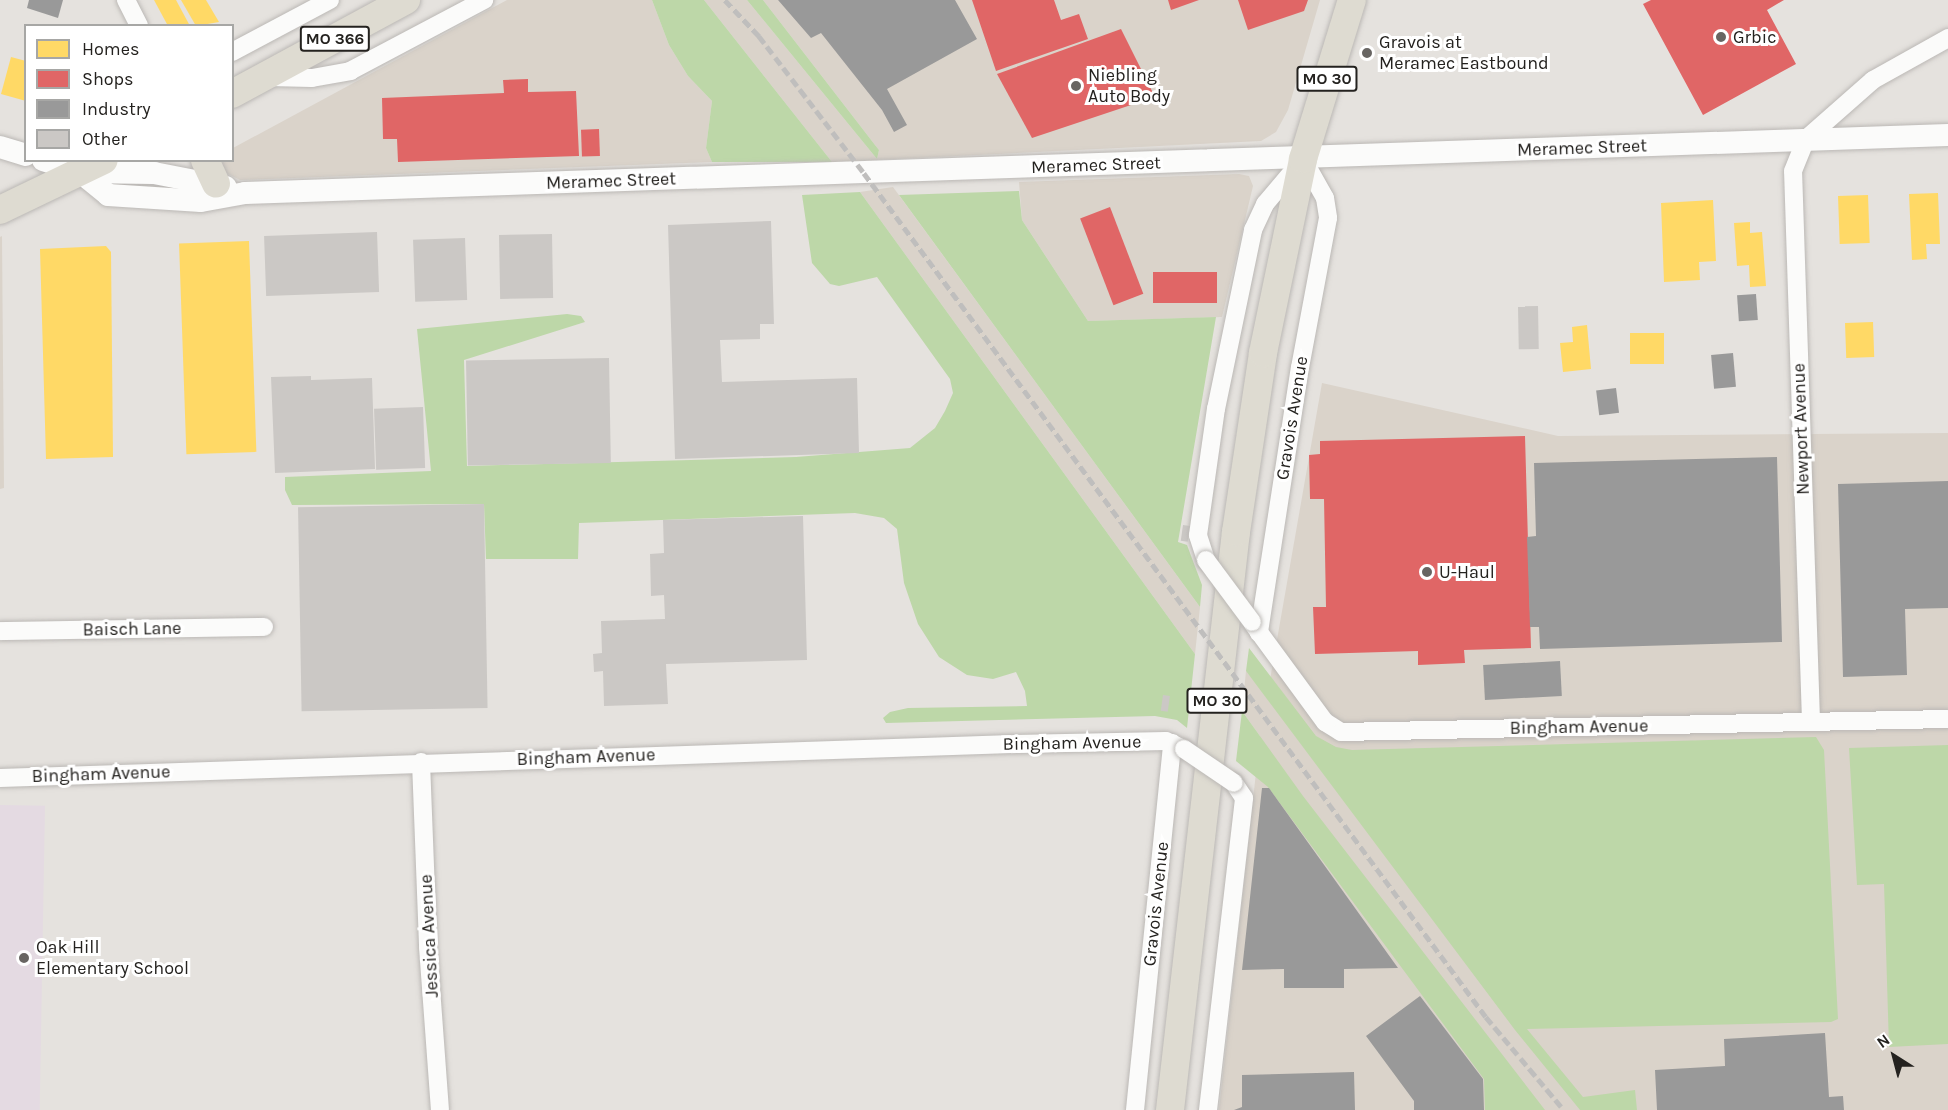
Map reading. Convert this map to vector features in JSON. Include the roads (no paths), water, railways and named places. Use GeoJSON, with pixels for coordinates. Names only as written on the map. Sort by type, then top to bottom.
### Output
{"type":"FeatureCollection","features":[{"type":"Feature","properties":{"kind":"main road","name":"MO 366"},"geometry":{"type":"LineString","coordinates":[[234,93],[406,0]]}},
{"type":"Feature","properties":{"kind":"main road","name":"Gravois Avenue"},"geometry":{"type":"LineString","coordinates":[[1170,1110],[1236,532],[1263,354],[1303,159],[1352,0]]}},
{"type":"Feature","properties":{"kind":"main road"},"geometry":{"type":"LineString","coordinates":[[0,210],[88,164]]}},
{"type":"Feature","properties":{"kind":"street"},"geometry":{"type":"LineString","coordinates":[[126,0],[138,24]]}},
{"type":"Feature","properties":{"kind":"street"},"geometry":{"type":"LineString","coordinates":[[234,51],[330,0]]}},
{"type":"Feature","properties":{"kind":"street"},"geometry":{"type":"LineString","coordinates":[[264,77],[312,78],[350,71],[484,0]]}},
{"type":"Feature","properties":{"kind":"street"},"geometry":{"type":"LineString","coordinates":[[1806,139],[1873,80],[1948,38]]}},
{"type":"Feature","properties":{"kind":"street","name":"Meramec Street"},"geometry":{"type":"LineString","coordinates":[[88,164],[108,195],[201,201],[244,194],[1948,135]]}},
{"type":"Feature","properties":{"kind":"street","name":"Newport Avenue"},"geometry":{"type":"LineString","coordinates":[[1806,139],[1793,171],[1811,722]]}},
{"type":"Feature","properties":{"kind":"street"},"geometry":{"type":"LineString","coordinates":[[0,147],[24,154]]}},
{"type":"Feature","properties":{"kind":"street","name":"Gravois Avenue"},"geometry":{"type":"LineString","coordinates":[[1303,159],[1325,198],[1328,218],[1255,628],[1206,560],[1198,535],[1214,421],[1253,230],[1265,204],[1303,159]]}},
{"type":"Feature","properties":{"kind":"street","name":"Meramec Street"},"geometry":{"type":"LineString","coordinates":[[66,162],[154,173],[211,172],[244,194]]}},
{"type":"Feature","properties":{"kind":"street","name":"Baisch Lane"},"geometry":{"type":"LineString","coordinates":[[0,631],[264,627]]}},
{"type":"Feature","properties":{"kind":"street","name":"Bingham Avenue"},"geometry":{"type":"LineString","coordinates":[[1255,628],[1324,722],[1341,732],[1948,719]]}},
{"type":"Feature","properties":{"kind":"street"},"geometry":{"type":"LineString","coordinates":[[1178,746],[1234,783],[1244,798],[1208,1110]]}},
{"type":"Feature","properties":{"kind":"street","name":"Gravois Avenue"},"geometry":{"type":"LineString","coordinates":[[1135,1110],[1178,746]]}},
{"type":"Feature","properties":{"kind":"street","name":"Bingham Avenue"},"geometry":{"type":"LineString","coordinates":[[0,778],[421,762],[1178,746]]}},
{"type":"Feature","properties":{"kind":"street","name":"Jessica Avenue"},"geometry":{"type":"LineString","coordinates":[[421,762],[428,947],[440,1110]]}},
{"type":"Feature","properties":{"kind":"railway"},"geometry":{"type":"LineString","coordinates":[[725,0],[759,36],[864,173],[1486,1017],[1564,1110]]}},
{"type":"Feature","properties":{"kind":"place","name":"Grbic"},"geometry":{"type":"Point","coordinates":[1721,37]}},
{"type":"Feature","properties":{"kind":"place","name":"Gravois at Meramec Eastbound"},"geometry":{"type":"Point","coordinates":[1367,53]}},
{"type":"Feature","properties":{"kind":"place","name":"Niebling Auto Body"},"geometry":{"type":"Point","coordinates":[1076,86]}},
{"type":"Feature","properties":{"kind":"place","name":"U-Haul"},"geometry":{"type":"Point","coordinates":[1427,572]}},
{"type":"Feature","properties":{"kind":"place","name":"Oak Hill Elementary School"},"geometry":{"type":"Point","coordinates":[24,958]}}]}
